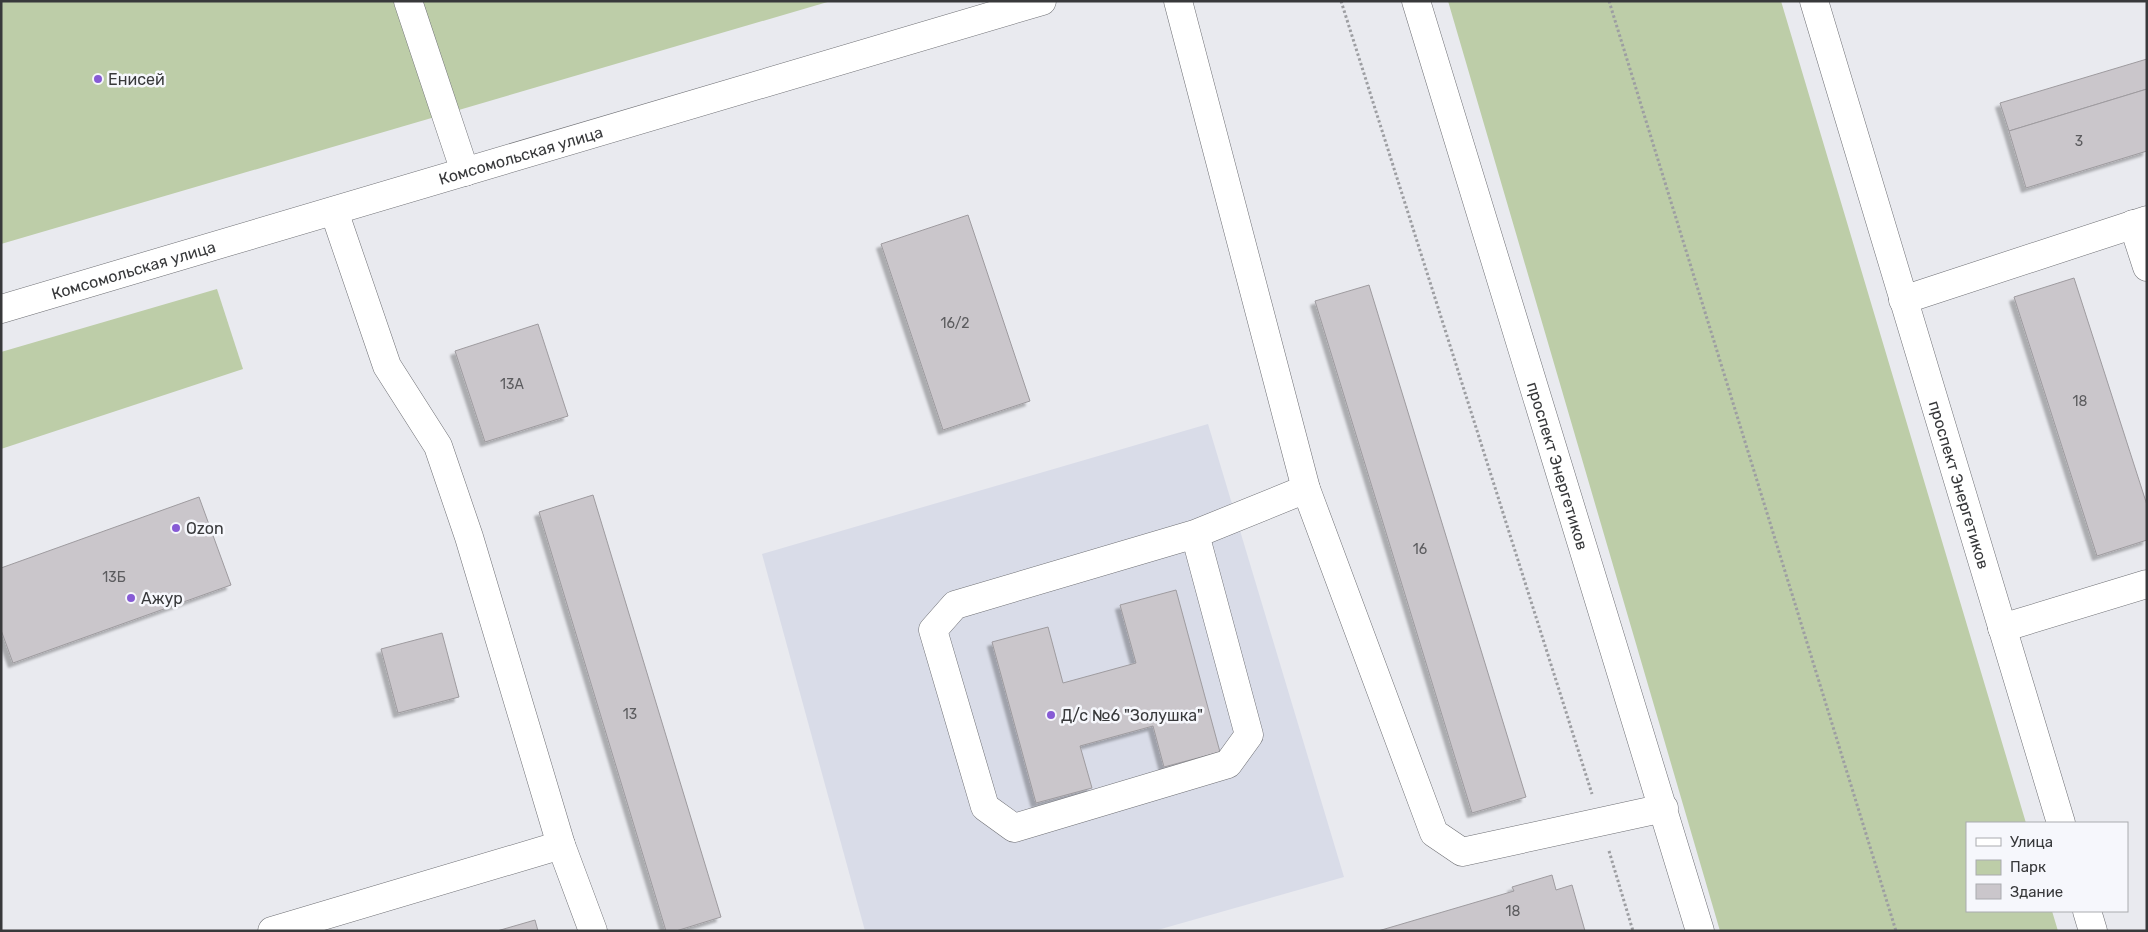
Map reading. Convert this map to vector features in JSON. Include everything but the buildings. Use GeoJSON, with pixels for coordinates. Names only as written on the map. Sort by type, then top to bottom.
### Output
{"type":"FeatureCollection","features":[{"type":"Feature","properties":{"kind":"street"},"geometry":{"type":"LineString","coordinates":[[408,1],[465,172]]}},
{"type":"Feature","properties":{"kind":"street","name":"Комсомольская улица"},"geometry":{"type":"LineString","coordinates":[[1,309],[1042,1]]}},
{"type":"Feature","properties":{"kind":"street"},"geometry":{"type":"LineString","coordinates":[[1178,1],[1306,489],[1434,833],[1462,852],[1664,808]]}},
{"type":"Feature","properties":{"kind":"street","name":"проспект Энергетиков"},"geometry":{"type":"LineString","coordinates":[[1416,1],[1700,931]]}},
{"type":"Feature","properties":{"kind":"street","name":"проспект Энергетиков"},"geometry":{"type":"LineString","coordinates":[[1814,1],[2061,822]]}},
{"type":"Feature","properties":{"kind":"street"},"geometry":{"type":"LineString","coordinates":[[334,211],[387,366],[438,446],[469,537],[561,845],[593,931]]}},
{"type":"Feature","properties":{"kind":"street"},"geometry":{"type":"LineString","coordinates":[[1903,300],[2140,222],[2147,267]]}},
{"type":"Feature","properties":{"kind":"street"},"geometry":{"type":"LineString","coordinates":[[1195,534],[1249,735],[1228,764],[1014,828],[985,807],[933,630],[955,605],[1195,534],[1306,489]]}},
{"type":"Feature","properties":{"kind":"street"},"geometry":{"type":"LineString","coordinates":[[2002,628],[2147,584]]}},
{"type":"Feature","properties":{"kind":"street"},"geometry":{"type":"LineString","coordinates":[[272,931],[561,845]]}},
{"type":"Feature","properties":{"kind":"street"},"geometry":{"type":"LineString","coordinates":[[2087,912],[2094,931]]}},
{"type":"Feature","properties":{"kind":"path"},"geometry":{"type":"LineString","coordinates":[[1341,1],[1633,931]]}},
{"type":"Feature","properties":{"kind":"path"},"geometry":{"type":"LineString","coordinates":[[1609,1],[1896,931]]}},
{"type":"Feature","properties":{"kind":"shaded area","name":"Д/с №6 \"Золушка\""},"geometry":{"type":"Polygon","coordinates":[[[1208,424],[1344,877],[1154,931],[865,931],[762,554],[1208,424]]]}},
{"type":"Feature","properties":{"kind":"green space"},"geometry":{"type":"Polygon","coordinates":[[[1,1],[831,1],[1,244],[1,1]]]}},
{"type":"Feature","properties":{"kind":"green space"},"geometry":{"type":"Polygon","coordinates":[[[1448,1],[1781,1],[2026,822],[1966,822],[1966,912],[2052,912],[2058,931],[1720,931],[1448,1]]]}},
{"type":"Feature","properties":{"kind":"green space"},"geometry":{"type":"Polygon","coordinates":[[[217,289],[243,369],[1,449],[1,352],[217,289]]]}},
{"type":"Feature","properties":{"kind":"place","name":"Енисей"},"geometry":{"type":"Point","coordinates":[98,79]}},
{"type":"Feature","properties":{"kind":"place","name":"Ozon"},"geometry":{"type":"Point","coordinates":[176,528]}},
{"type":"Feature","properties":{"kind":"place","name":"Ажур"},"geometry":{"type":"Point","coordinates":[131,598]}},
{"type":"Feature","properties":{"kind":"place","name":"Д/с №6 \"Золушка\""},"geometry":{"type":"Point","coordinates":[1051,715]}}]}
